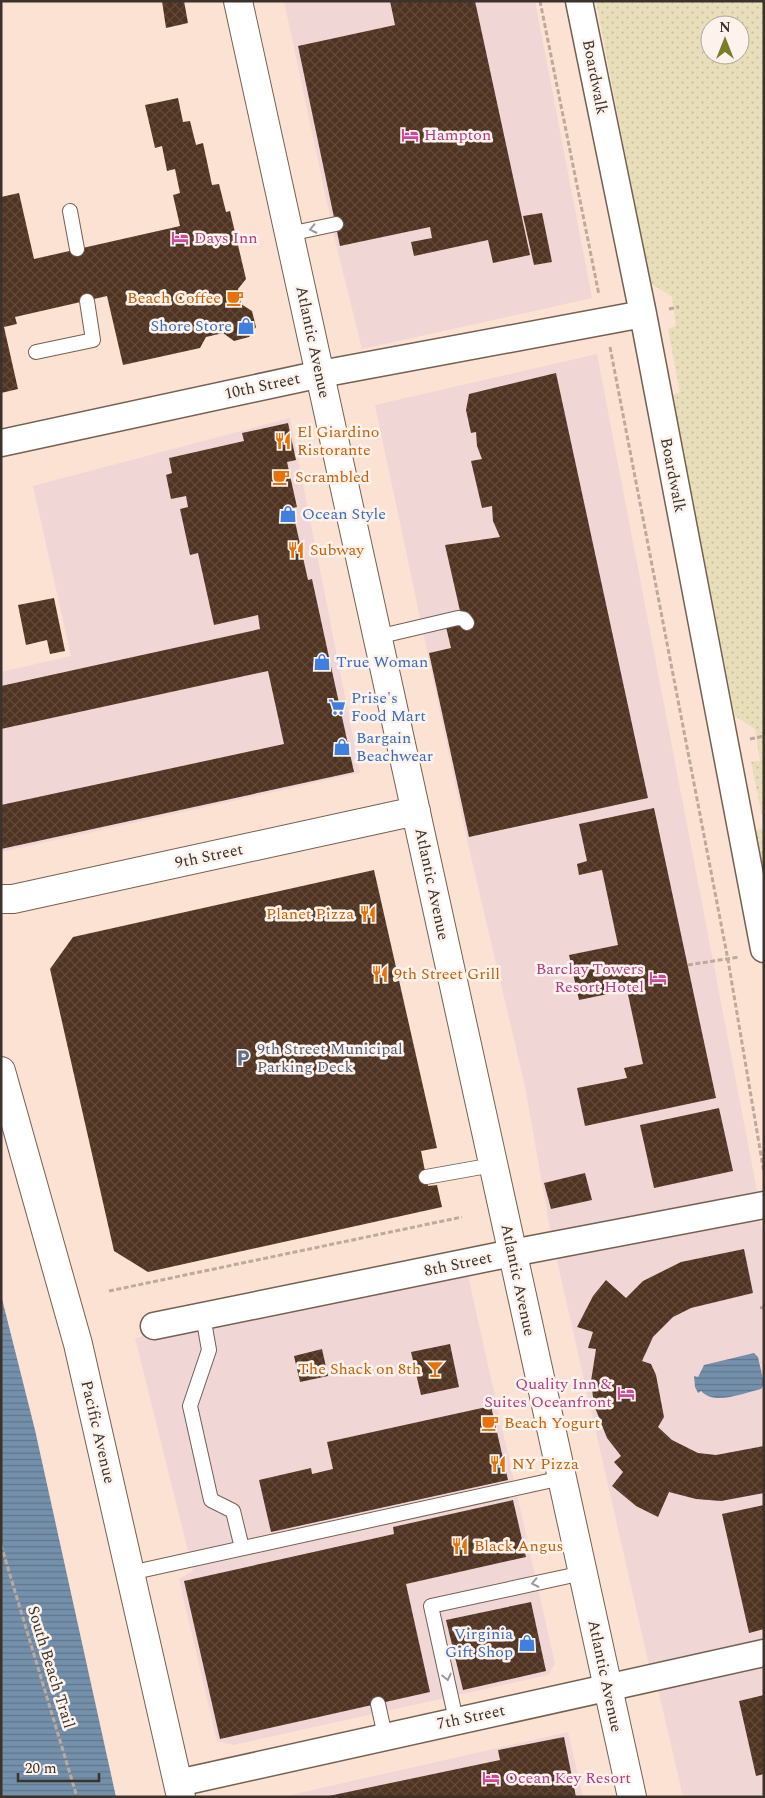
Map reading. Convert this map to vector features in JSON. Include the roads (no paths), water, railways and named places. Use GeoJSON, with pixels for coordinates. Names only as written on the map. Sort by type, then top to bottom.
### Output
{"type":"FeatureCollection","features":[{"type":"Feature","properties":{"kind":"main road","name":"Atlantic Avenue"},"geometry":{"type":"LineString","coordinates":[[238,1],[632,1797]]}},
{"type":"Feature","properties":{"kind":"main road","name":"9th Street"},"geometry":{"type":"LineString","coordinates":[[1,899],[13,899],[416,811]]}},
{"type":"Feature","properties":{"kind":"main road","name":"Pacific Avenue"},"geometry":{"type":"LineString","coordinates":[[1,1071],[78,1344],[179,1790]]}},
{"type":"Feature","properties":{"kind":"street","name":"Boardwalk"},"geometry":{"type":"LineString","coordinates":[[579,1],[642,314],[755,952]]}},
{"type":"Feature","properties":{"kind":"street","name":"10th Street"},"geometry":{"type":"LineString","coordinates":[[1,443],[320,374],[642,314]]}},
{"type":"Feature","properties":{"kind":"street","name":"8th Street"},"geometry":{"type":"LineString","coordinates":[[154,1326],[512,1253],[764,1205]]}},
{"type":"Feature","properties":{"kind":"street","name":"7th Street"},"geometry":{"type":"LineString","coordinates":[[179,1790],[385,1736],[764,1653]]}},
{"type":"Feature","properties":{"kind":"lane"},"geometry":{"type":"LineString","coordinates":[[70,211],[77,249]]}},
{"type":"Feature","properties":{"kind":"lane"},"geometry":{"type":"LineString","coordinates":[[289,234],[336,224]]}},
{"type":"Feature","properties":{"kind":"lane"},"geometry":{"type":"LineString","coordinates":[[36,352],[93,340],[87,301]]}},
{"type":"Feature","properties":{"kind":"lane"},"geometry":{"type":"LineString","coordinates":[[377,637],[458,618],[464,619],[467,623]]}},
{"type":"Feature","properties":{"kind":"lane"},"geometry":{"type":"LineString","coordinates":[[426,1177],[493,1165]]}},
{"type":"Feature","properties":{"kind":"lane"},"geometry":{"type":"LineString","coordinates":[[203,1316],[209,1350],[190,1406],[211,1500],[233,1511],[242,1548]]}},
{"type":"Feature","properties":{"kind":"lane"},"geometry":{"type":"LineString","coordinates":[[130,1573],[562,1478]]}},
{"type":"Feature","properties":{"kind":"lane"},"geometry":{"type":"LineString","coordinates":[[456,1720],[431,1606],[583,1573]]}},
{"type":"Feature","properties":{"kind":"lane"},"geometry":{"type":"LineString","coordinates":[[378,1704],[385,1736]]}},
{"type":"Feature","properties":{"kind":"water"},"geometry":{"type":"Polygon","coordinates":[[[1,1295],[35,1430],[116,1797],[1,1797],[1,1295]]]}},
{"type":"Feature","properties":{"kind":"water"},"geometry":{"type":"Polygon","coordinates":[[[754,1353],[758,1357],[764,1384],[761,1389],[721,1398],[714,1398],[701,1391],[698,1393],[695,1387],[694,1376],[698,1377],[704,1365],[754,1353]]]}},
{"type":"Feature","properties":{"kind":"place","name":"Hampton"},"geometry":{"type":"Point","coordinates":[410,135]}},
{"type":"Feature","properties":{"kind":"place","name":"Days Inn"},"geometry":{"type":"Point","coordinates":[180,238]}},
{"type":"Feature","properties":{"kind":"place","name":"Beach Coffee"},"geometry":{"type":"Point","coordinates":[235,298]}},
{"type":"Feature","properties":{"kind":"place","name":"Shore Store"},"geometry":{"type":"Point","coordinates":[246,326]}},
{"type":"Feature","properties":{"kind":"place","name":"El Giardino Ristorante"},"geometry":{"type":"Point","coordinates":[283,441]}},
{"type":"Feature","properties":{"kind":"place","name":"Scrambled"},"geometry":{"type":"Point","coordinates":[281,477]}},
{"type":"Feature","properties":{"kind":"place","name":"Ocean Style"},"geometry":{"type":"Point","coordinates":[288,514]}},
{"type":"Feature","properties":{"kind":"place","name":"Subway"},"geometry":{"type":"Point","coordinates":[296,550]}},
{"type":"Feature","properties":{"kind":"place","name":"True Woman"},"geometry":{"type":"Point","coordinates":[322,662]}},
{"type":"Feature","properties":{"kind":"place","name":"Prise's Food Mart"},"geometry":{"type":"Point","coordinates":[337,707]}},
{"type":"Feature","properties":{"kind":"place","name":"Bargain Beachwear"},"geometry":{"type":"Point","coordinates":[342,747]}},
{"type":"Feature","properties":{"kind":"place","name":"Planet Pizza"},"geometry":{"type":"Point","coordinates":[368,914]}},
{"type":"Feature","properties":{"kind":"place","name":"9th Street Grill"},"geometry":{"type":"Point","coordinates":[380,974]}},
{"type":"Feature","properties":{"kind":"place","name":"Barclay Towers Resort Hotel"},"geometry":{"type":"Point","coordinates":[658,978]}},
{"type":"Feature","properties":{"kind":"place","name":"9th Street Municipal Parking Deck"},"geometry":{"type":"Point","coordinates":[243,1058]}},
{"type":"Feature","properties":{"kind":"place","name":"The Shack on 8th"},"geometry":{"type":"Point","coordinates":[435,1369]}},
{"type":"Feature","properties":{"kind":"place","name":"Quality Inn & Suites Oceanfront"},"geometry":{"type":"Point","coordinates":[626,1393]}},
{"type":"Feature","properties":{"kind":"place","name":"Beach Yogurt"},"geometry":{"type":"Point","coordinates":[490,1423]}},
{"type":"Feature","properties":{"kind":"place","name":"NY Pizza"},"geometry":{"type":"Point","coordinates":[498,1464]}},
{"type":"Feature","properties":{"kind":"place","name":"Black Angus"},"geometry":{"type":"Point","coordinates":[460,1546]}},
{"type":"Feature","properties":{"kind":"place","name":"Virginia Gift Shop"},"geometry":{"type":"Point","coordinates":[527,1643]}},
{"type":"Feature","properties":{"kind":"place","name":"Ocean Key Resort"},"geometry":{"type":"Point","coordinates":[491,1778]}}]}
